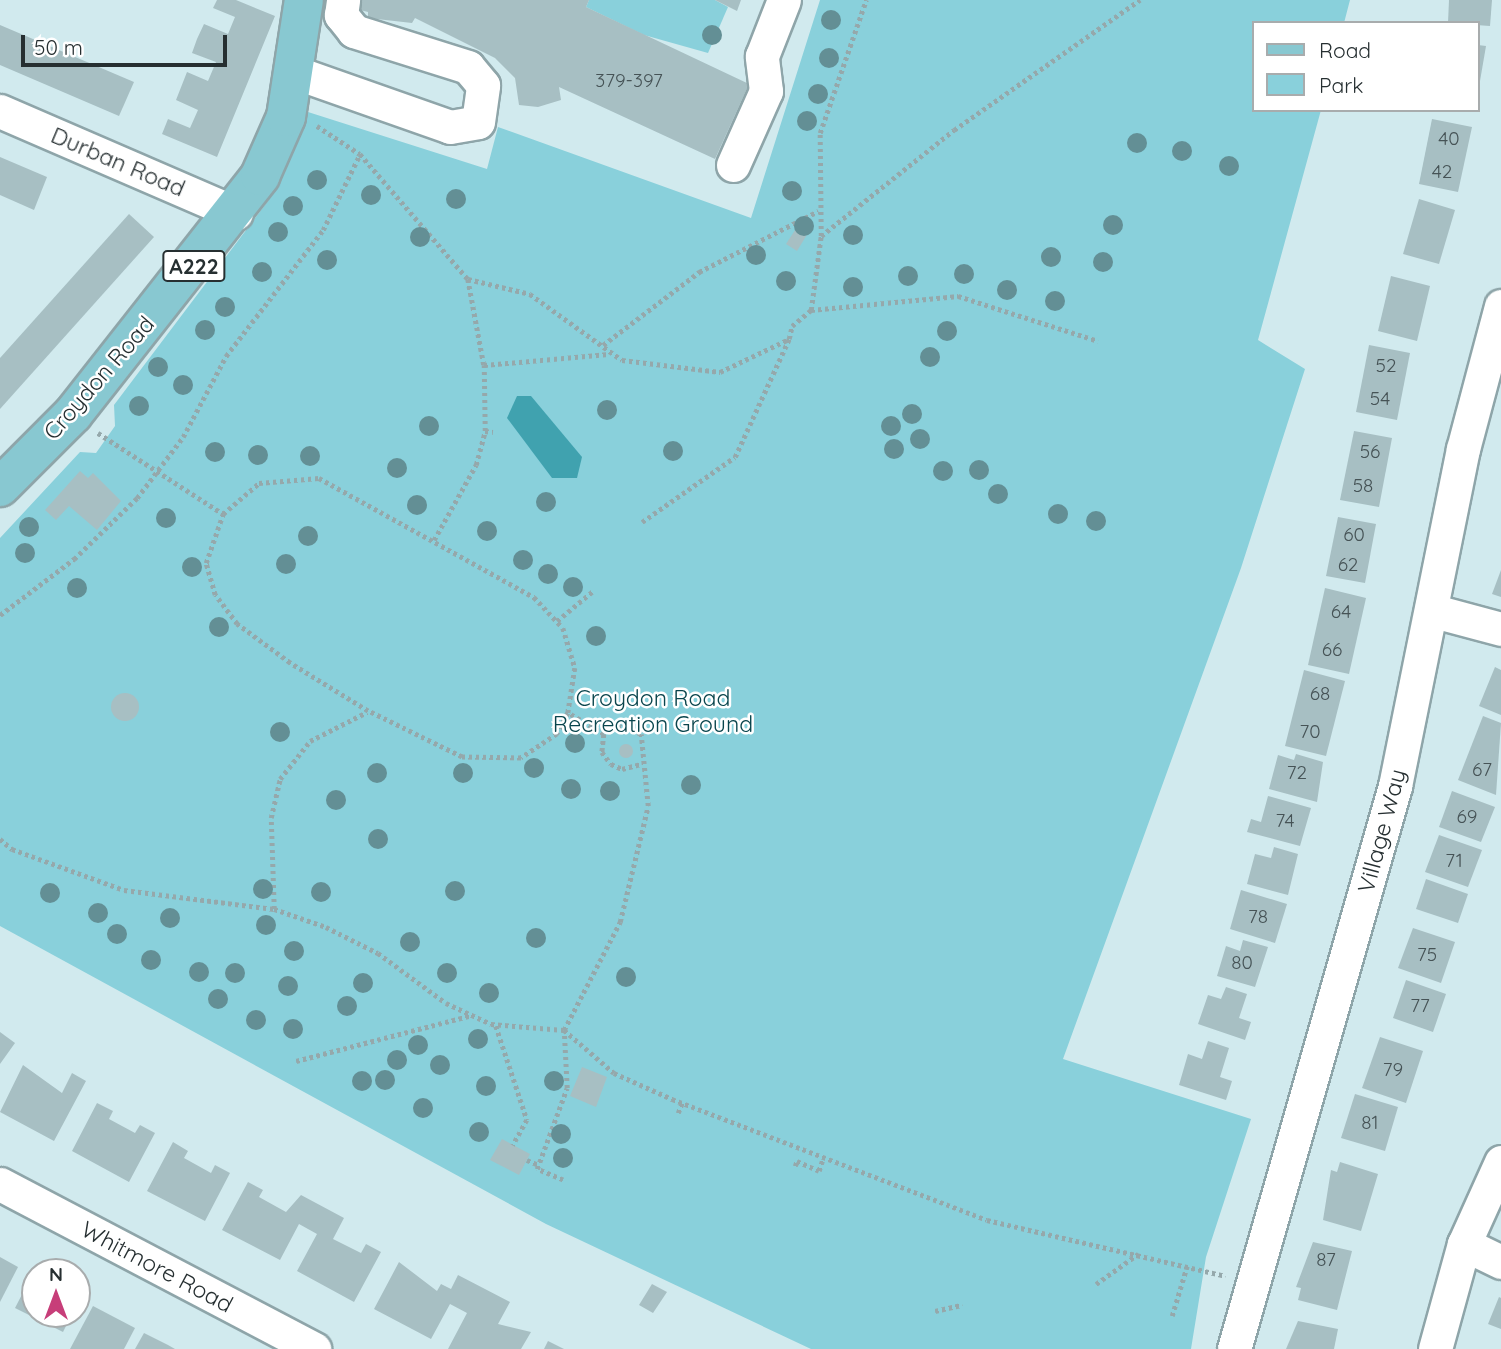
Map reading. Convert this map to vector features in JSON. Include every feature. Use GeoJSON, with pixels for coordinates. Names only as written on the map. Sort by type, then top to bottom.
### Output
{"type":"FeatureCollection","features":[{"type":"Feature","properties":{"kind":"main road","name":"Croydon Road"},"geometry":{"type":"LineString","coordinates":[[0,487],[73,414],[236,213],[286,117],[297,73],[304,0]]}},
{"type":"Feature","properties":{"kind":"street"},"geometry":{"type":"LineString","coordinates":[[297,73],[450,127],[478,121],[483,85],[468,67],[354,31],[341,15],[342,0]]}},
{"type":"Feature","properties":{"kind":"street"},"geometry":{"type":"LineString","coordinates":[[733,165],[766,91],[762,55],[784,0]]}},
{"type":"Feature","properties":{"kind":"street","name":"Durban Road"},"geometry":{"type":"LineString","coordinates":[[0,111],[236,213]]}},
{"type":"Feature","properties":{"kind":"street","name":"Village Way"},"geometry":{"type":"LineString","coordinates":[[1234,1349],[1251,1282],[1381,840],[1434,611],[1468,425],[1501,306]]}},
{"type":"Feature","properties":{"kind":"street"},"geometry":{"type":"LineString","coordinates":[[1434,611],[1501,629]]}},
{"type":"Feature","properties":{"kind":"street"},"geometry":{"type":"LineString","coordinates":[[1435,1349],[1464,1244],[1501,1161]]}},
{"type":"Feature","properties":{"kind":"street","name":"Whitmore Road"},"geometry":{"type":"LineString","coordinates":[[0,1184],[314,1349]]}},
{"type":"Feature","properties":{"kind":"street"},"geometry":{"type":"LineString","coordinates":[[1464,1244],[1501,1262]]}},
{"type":"Feature","properties":{"kind":"path"},"geometry":{"type":"LineString","coordinates":[[811,310],[821,236],[818,211],[820,134],[866,0]]}},
{"type":"Feature","properties":{"kind":"path"},"geometry":{"type":"LineString","coordinates":[[821,236],[954,130],[1140,0]]}},
{"type":"Feature","properties":{"kind":"path"},"geometry":{"type":"LineString","coordinates":[[286,117],[319,127],[360,154],[468,279],[484,365],[485,431],[476,465],[433,540]]}},
{"type":"Feature","properties":{"kind":"path"},"geometry":{"type":"LineString","coordinates":[[0,615],[102,533],[183,437],[226,356],[323,230],[360,154]]}},
{"type":"Feature","properties":{"kind":"path"},"geometry":{"type":"LineString","coordinates":[[603,345],[699,272],[818,211]]}},
{"type":"Feature","properties":{"kind":"path"},"geometry":{"type":"LineString","coordinates":[[468,279],[530,294],[603,345],[610,354]]}},
{"type":"Feature","properties":{"kind":"path"},"geometry":{"type":"LineString","coordinates":[[642,522],[693,481],[735,457],[789,339],[792,326],[811,310],[958,296],[1098,341]]}},
{"type":"Feature","properties":{"kind":"path"},"geometry":{"type":"LineString","coordinates":[[484,365],[610,354],[669,369],[720,372],[789,339]]}},
{"type":"Feature","properties":{"kind":"path"},"geometry":{"type":"LineString","coordinates":[[73,414],[153,473],[223,514]]}},
{"type":"Feature","properties":{"kind":"path"},"geometry":{"type":"LineString","coordinates":[[485,431],[493,432]]}},
{"type":"Feature","properties":{"kind":"path"},"geometry":{"type":"LineString","coordinates":[[299,475],[340,485],[433,540],[534,597],[557,621],[575,668],[568,713],[548,746],[498,760],[447,752],[368,711],[290,663],[224,611],[206,563],[223,514],[259,483],[299,475]]}},
{"type":"Feature","properties":{"kind":"path"},"geometry":{"type":"LineString","coordinates":[[557,621],[593,591]]}},
{"type":"Feature","properties":{"kind":"path"},"geometry":{"type":"LineString","coordinates":[[274,909],[271,818],[281,779],[310,741],[368,711]]}},
{"type":"Feature","properties":{"kind":"path"},"geometry":{"type":"LineString","coordinates":[[568,713],[604,734]]}},
{"type":"Feature","properties":{"kind":"path"},"geometry":{"type":"LineString","coordinates":[[539,1165],[567,1088],[564,1030],[612,941],[634,877],[648,806],[641,764],[647,749],[641,734],[616,726],[604,734],[602,752],[611,764],[622,769],[641,764]]}},
{"type":"Feature","properties":{"kind":"path"},"geometry":{"type":"LineString","coordinates":[[0,839],[12,849],[124,890],[274,909],[379,953],[472,1015],[495,1025],[564,1030],[614,1073],[682,1103],[987,1220],[1138,1253],[1251,1282]]}},
{"type":"Feature","properties":{"kind":"path"},"geometry":{"type":"LineString","coordinates":[[296,1061],[472,1015]]}},
{"type":"Feature","properties":{"kind":"path"},"geometry":{"type":"LineString","coordinates":[[495,1025],[527,1121],[513,1145]]}},
{"type":"Feature","properties":{"kind":"path"},"geometry":{"type":"LineString","coordinates":[[678,1113],[682,1103]]}},
{"type":"Feature","properties":{"kind":"path"},"geometry":{"type":"LineString","coordinates":[[795,1166],[797,1161],[819,1171],[823,1158]]}},
{"type":"Feature","properties":{"kind":"path"},"geometry":{"type":"LineString","coordinates":[[527,1160],[563,1181]]}},
{"type":"Feature","properties":{"kind":"path"},"geometry":{"type":"LineString","coordinates":[[1096,1284],[1138,1253]]}},
{"type":"Feature","properties":{"kind":"path"},"geometry":{"type":"LineString","coordinates":[[1172,1316],[1187,1266]]}},
{"type":"Feature","properties":{"kind":"path"},"geometry":{"type":"LineString","coordinates":[[935,1311],[962,1305]]}},
{"type":"Feature","properties":{"kind":"green space"},"geometry":{"type":"Polygon","coordinates":[[[589,0],[715,0],[728,7],[708,53],[644,35],[586,7],[589,0]]]}},
{"type":"Feature","properties":{"kind":"green space","name":"Croydon Road Recreation Ground"},"geometry":{"type":"Polygon","coordinates":[[[820,0],[1350,0],[1345,21],[1252,21],[1252,112],[1320,112],[1258,340],[1305,369],[1241,568],[1063,1059],[1251,1119],[1206,1257],[1191,1349],[811,1349],[546,1224],[0,926],[0,538],[80,452],[96,453],[115,426],[114,405],[268,201],[308,112],[487,169],[498,127],[751,218],[820,0]]]}},
{"type":"Feature","properties":{"kind":"shaded area"},"geometry":{"type":"Polygon","coordinates":[[[517,396],[531,396],[582,457],[577,478],[552,478],[507,418],[517,396]]]}},
{"type":"Feature","properties":{"kind":"building"},"geometry":{"type":"Polygon","coordinates":[[[217,0],[236,0],[275,16],[217,157],[162,134],[168,119],[190,128],[198,110],[176,100],[187,72],[208,81],[216,62],[192,53],[204,24],[228,34],[235,17],[213,8],[217,0]]]}},
{"type":"Feature","properties":{"kind":"building"},"geometry":{"type":"Polygon","coordinates":[[[353,0],[589,0],[586,7],[749,84],[715,159],[559,87],[561,100],[538,107],[519,105],[515,78],[495,58],[415,18],[412,23],[368,18],[368,12],[352,8],[353,0]]]}},
{"type":"Feature","properties":{"kind":"building"},"geometry":{"type":"Polygon","coordinates":[[[715,0],[741,0],[737,11],[715,0]]]}},
{"type":"Feature","properties":{"kind":"building"},"geometry":{"type":"Polygon","coordinates":[[[1449,0],[1492,0],[1490,26],[1480,25],[1480,21],[1448,21],[1449,0]]]}},
{"type":"Feature","properties":{"kind":"building"},"geometry":{"type":"Polygon","coordinates":[[[0,25],[134,82],[119,116],[0,65],[0,25]]]}},
{"type":"Feature","properties":{"kind":"building"},"geometry":{"type":"Polygon","coordinates":[[[1480,45],[1486,46],[1480,81],[1480,45]]]}},
{"type":"Feature","properties":{"kind":"building"},"geometry":{"type":"Polygon","coordinates":[[[1432,119],[1472,127],[1458,192],[1419,184],[1432,119]]]}},
{"type":"Feature","properties":{"kind":"building"},"geometry":{"type":"Polygon","coordinates":[[[0,157],[47,177],[34,210],[0,195],[0,157]]]}},
{"type":"Feature","properties":{"kind":"building"},"geometry":{"type":"Polygon","coordinates":[[[1419,199],[1455,210],[1439,264],[1403,254],[1419,199]]]}},
{"type":"Feature","properties":{"kind":"building"},"geometry":{"type":"Polygon","coordinates":[[[129,214],[154,237],[0,409],[0,358],[129,214]]]}},
{"type":"Feature","properties":{"kind":"building"},"geometry":{"type":"Polygon","coordinates":[[[797,227],[808,233],[797,251],[786,244],[797,227]]]}},
{"type":"Feature","properties":{"kind":"building"},"geometry":{"type":"Polygon","coordinates":[[[1391,276],[1430,286],[1417,341],[1378,331],[1391,276]]]}},
{"type":"Feature","properties":{"kind":"building"},"geometry":{"type":"Polygon","coordinates":[[[1369,345],[1410,353],[1397,420],[1356,412],[1369,345]]]}},
{"type":"Feature","properties":{"kind":"building"},"geometry":{"type":"Polygon","coordinates":[[[1354,431],[1392,438],[1379,507],[1340,500],[1354,431]]]}},
{"type":"Feature","properties":{"kind":"building"},"geometry":{"type":"Polygon","coordinates":[[[80,471],[88,478],[93,473],[121,501],[97,530],[69,506],[56,520],[45,510],[80,471]]]}},
{"type":"Feature","properties":{"kind":"building"},"geometry":{"type":"Polygon","coordinates":[[[1338,517],[1376,524],[1365,583],[1326,576],[1338,517]]]}},
{"type":"Feature","properties":{"kind":"building"},"geometry":{"type":"Polygon","coordinates":[[[1501,570],[1501,597],[1492,594],[1501,570]]]}},
{"type":"Feature","properties":{"kind":"building"},"geometry":{"type":"Polygon","coordinates":[[[1325,588],[1366,598],[1349,674],[1308,665],[1325,588]]]}},
{"type":"Feature","properties":{"kind":"building"},"geometry":{"type":"Polygon","coordinates":[[[1495,667],[1501,670],[1501,715],[1479,706],[1495,667]]]}},
{"type":"Feature","properties":{"kind":"building"},"geometry":{"type":"Polygon","coordinates":[[[1304,670],[1345,681],[1326,756],[1285,746],[1304,670]]]}},
{"type":"Feature","properties":{"kind":"building"},"geometry":{"type":"Polygon","coordinates":[[[125,693],[135,697],[139,707],[135,717],[125,721],[115,717],[111,707],[115,697],[125,693]]]}},
{"type":"Feature","properties":{"kind":"building"},"geometry":{"type":"Polygon","coordinates":[[[1483,716],[1501,723],[1496,795],[1458,780],[1483,716]]]}},
{"type":"Feature","properties":{"kind":"building"},"geometry":{"type":"Polygon","coordinates":[[[623,744],[629,744],[633,751],[629,758],[623,758],[619,754],[619,748],[623,744]]]}},
{"type":"Feature","properties":{"kind":"building"},"geometry":{"type":"Polygon","coordinates":[[[1296,754],[1323,762],[1317,802],[1269,789],[1278,755],[1294,760],[1296,754]]]}},
{"type":"Feature","properties":{"kind":"building"},"geometry":{"type":"Polygon","coordinates":[[[1452,791],[1495,807],[1481,842],[1439,827],[1452,791]]]}},
{"type":"Feature","properties":{"kind":"building"},"geometry":{"type":"Polygon","coordinates":[[[1268,796],[1311,808],[1300,846],[1247,832],[1251,819],[1261,822],[1268,796]]]}},
{"type":"Feature","properties":{"kind":"building"},"geometry":{"type":"Polygon","coordinates":[[[1439,835],[1482,850],[1468,887],[1425,872],[1439,835]]]}},
{"type":"Feature","properties":{"kind":"building"},"geometry":{"type":"Polygon","coordinates":[[[1274,847],[1298,854],[1288,895],[1247,884],[1255,854],[1271,858],[1274,847]]]}},
{"type":"Feature","properties":{"kind":"building"},"geometry":{"type":"Polygon","coordinates":[[[1426,879],[1468,894],[1458,923],[1416,909],[1426,879]]]}},
{"type":"Feature","properties":{"kind":"building"},"geometry":{"type":"Polygon","coordinates":[[[1241,890],[1287,904],[1275,943],[1230,929],[1241,890]]]}},
{"type":"Feature","properties":{"kind":"building"},"geometry":{"type":"Polygon","coordinates":[[[1413,928],[1455,942],[1441,983],[1398,968],[1413,928]]]}},
{"type":"Feature","properties":{"kind":"building"},"geometry":{"type":"Polygon","coordinates":[[[1243,940],[1268,947],[1255,987],[1217,976],[1226,946],[1240,951],[1243,940]]]}},
{"type":"Feature","properties":{"kind":"building"},"geometry":{"type":"Polygon","coordinates":[[[1406,980],[1446,994],[1433,1032],[1393,1018],[1406,980]]]}},
{"type":"Feature","properties":{"kind":"building"},"geometry":{"type":"Polygon","coordinates":[[[1226,987],[1247,994],[1239,1018],[1251,1022],[1245,1040],[1198,1024],[1208,995],[1221,999],[1226,987]]]}},
{"type":"Feature","properties":{"kind":"building"},"geometry":{"type":"Polygon","coordinates":[[[0,1032],[15,1043],[0,1064],[0,1032]]]}},
{"type":"Feature","properties":{"kind":"building"},"geometry":{"type":"Polygon","coordinates":[[[1380,1037],[1423,1051],[1406,1103],[1362,1088],[1380,1037]]]}},
{"type":"Feature","properties":{"kind":"building"},"geometry":{"type":"Polygon","coordinates":[[[1208,1041],[1229,1048],[1220,1077],[1232,1081],[1226,1100],[1179,1085],[1188,1054],[1202,1059],[1208,1041]]]}},
{"type":"Feature","properties":{"kind":"building"},"geometry":{"type":"Polygon","coordinates":[[[23,1065],[62,1093],[72,1073],[86,1081],[54,1141],[0,1112],[23,1065]]]}},
{"type":"Feature","properties":{"kind":"building"},"geometry":{"type":"Polygon","coordinates":[[[582,1067],[607,1077],[596,1107],[570,1096],[582,1067]]]}},
{"type":"Feature","properties":{"kind":"building"},"geometry":{"type":"Polygon","coordinates":[[[1355,1094],[1398,1107],[1385,1151],[1341,1138],[1355,1094]]]}},
{"type":"Feature","properties":{"kind":"building"},"geometry":{"type":"Polygon","coordinates":[[[97,1103],[113,1111],[109,1119],[135,1133],[140,1125],[155,1133],[129,1182],[72,1151],[97,1103]]]}},
{"type":"Feature","properties":{"kind":"building"},"geometry":{"type":"Polygon","coordinates":[[[502,1139],[530,1154],[519,1175],[490,1160],[502,1139]]]}},
{"type":"Feature","properties":{"kind":"building"},"geometry":{"type":"Polygon","coordinates":[[[173,1142],[188,1151],[184,1158],[211,1173],[215,1165],[230,1173],[205,1221],[147,1191],[173,1142]]]}},
{"type":"Feature","properties":{"kind":"building"},"geometry":{"type":"Polygon","coordinates":[[[1340,1162],[1378,1174],[1361,1231],[1323,1220],[1331,1170],[1337,1172],[1340,1162]]]}},
{"type":"Feature","properties":{"kind":"building"},"geometry":{"type":"Polygon","coordinates":[[[248,1182],[263,1190],[259,1197],[286,1212],[301,1195],[344,1218],[333,1239],[361,1253],[366,1244],[381,1252],[354,1302],[297,1271],[317,1234],[299,1224],[280,1260],[222,1230],[248,1182]]]}},
{"type":"Feature","properties":{"kind":"building"},"geometry":{"type":"Polygon","coordinates":[[[1313,1242],[1352,1251],[1337,1310],[1298,1300],[1301,1288],[1296,1287],[1313,1242]]]}},
{"type":"Feature","properties":{"kind":"building"},"geometry":{"type":"Polygon","coordinates":[[[0,1257],[18,1267],[0,1302],[0,1257]]]}},
{"type":"Feature","properties":{"kind":"building"},"geometry":{"type":"Polygon","coordinates":[[[399,1262],[437,1291],[441,1284],[451,1289],[458,1275],[510,1302],[498,1324],[531,1332],[521,1349],[448,1349],[467,1313],[450,1304],[431,1339],[374,1309],[399,1262]]]}},
{"type":"Feature","properties":{"kind":"building"},"geometry":{"type":"Polygon","coordinates":[[[652,1284],[667,1292],[653,1313],[639,1305],[652,1284]]]}},
{"type":"Feature","properties":{"kind":"building"},"geometry":{"type":"Polygon","coordinates":[[[21,1296],[21,1311],[15,1308],[21,1296]]]}},
{"type":"Feature","properties":{"kind":"building"},"geometry":{"type":"Polygon","coordinates":[[[1499,1297],[1501,1298],[1501,1329],[1488,1324],[1499,1297]]]}},
{"type":"Feature","properties":{"kind":"building"},"geometry":{"type":"Polygon","coordinates":[[[93,1306],[135,1328],[124,1349],[70,1349],[81,1328],[91,1328],[93,1306]]]}},
{"type":"Feature","properties":{"kind":"building"},"geometry":{"type":"Polygon","coordinates":[[[1298,1321],[1338,1329],[1334,1349],[1286,1349],[1298,1321]]]}},
{"type":"Feature","properties":{"kind":"building"},"geometry":{"type":"Polygon","coordinates":[[[144,1333],[168,1345],[175,1349],[135,1349],[144,1333]]]}},
{"type":"Feature","properties":{"kind":"building"},"geometry":{"type":"Polygon","coordinates":[[[548,1341],[564,1349],[544,1349],[548,1341]]]}}]}
